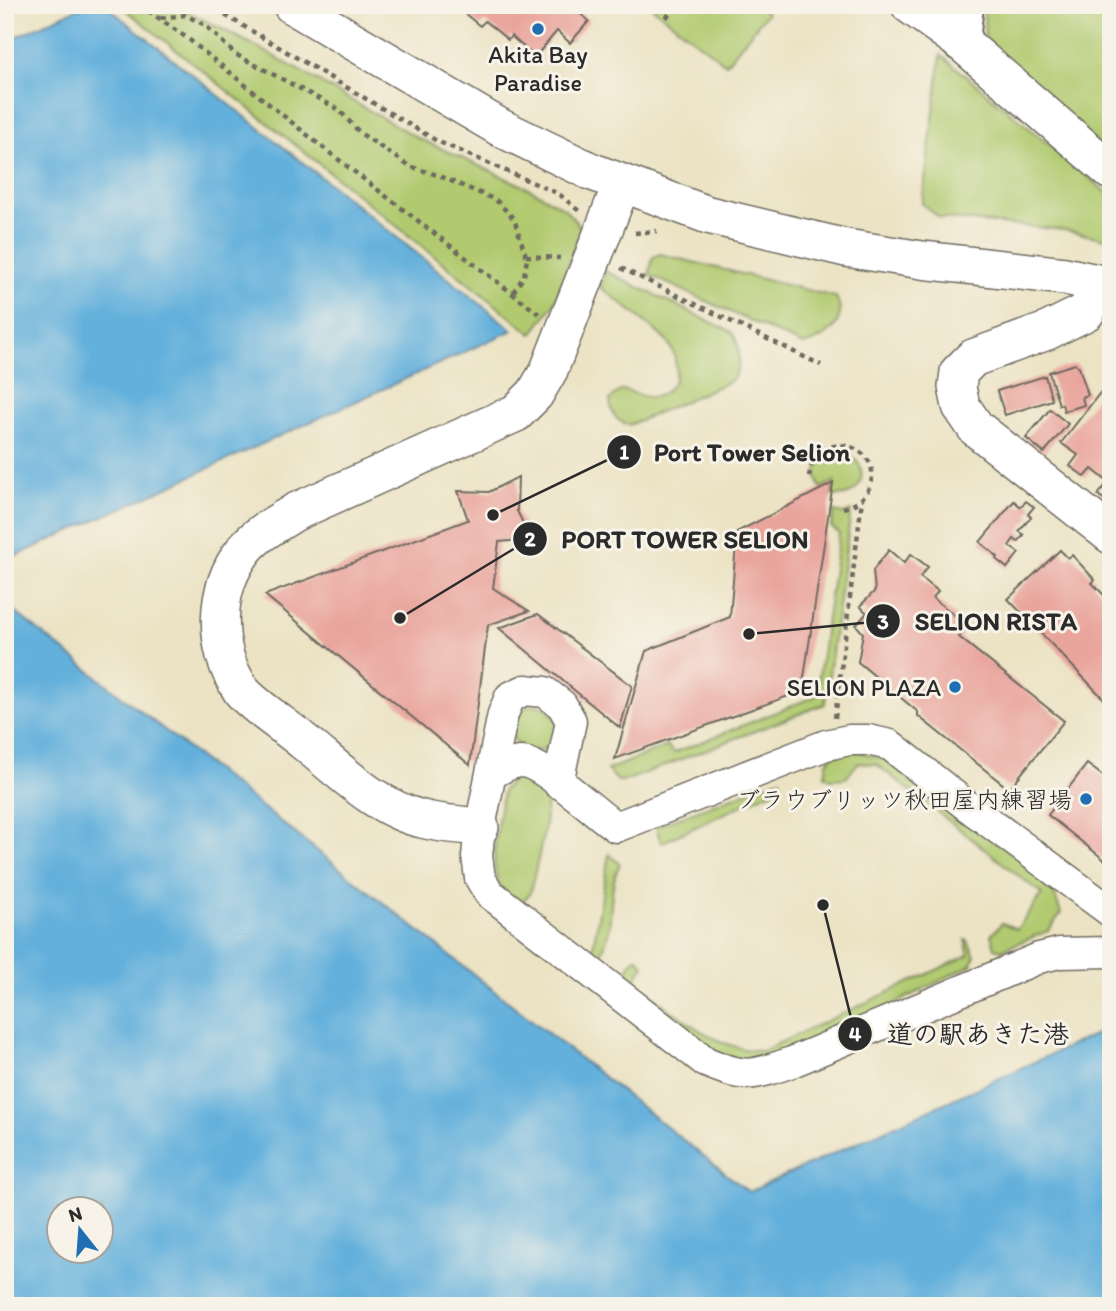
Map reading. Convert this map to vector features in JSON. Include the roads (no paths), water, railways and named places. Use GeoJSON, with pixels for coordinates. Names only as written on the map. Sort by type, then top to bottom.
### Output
{"type":"FeatureCollection","features":[{"type":"Feature","properties":{"kind":"street"},"geometry":{"type":"LineString","coordinates":[[292,5],[501,128],[590,171],[708,215],[846,248],[922,260],[1065,276],[1106,285],[1086,312],[1047,331],[973,358],[959,372],[957,387],[961,406],[976,428],[1111,535]]}},
{"type":"Feature","properties":{"kind":"street"},"geometry":{"type":"LineString","coordinates":[[911,5],[962,23],[1111,171]]}},
{"type":"Feature","properties":{"kind":"street"},"geometry":{"type":"LineString","coordinates":[[480,827],[420,819],[392,808],[357,784],[242,692],[229,665],[220,635],[220,606],[227,579],[244,550],[263,533],[295,512],[516,413],[535,394],[565,333],[622,183]]}},
{"type":"Feature","properties":{"kind":"street"},"geometry":{"type":"LineString","coordinates":[[558,783],[571,721],[562,705],[545,692],[525,690],[510,697],[503,714],[480,827],[477,856],[480,878],[489,893],[706,1062],[732,1072],[755,1074],[792,1062],[1039,958],[1059,953],[1111,952]]}},
{"type":"Feature","properties":{"kind":"street"},"geometry":{"type":"LineString","coordinates":[[491,774],[508,764],[523,762],[539,767],[617,827],[826,745],[849,740],[868,740],[890,745],[1111,912]]}},
{"type":"Feature","properties":{"kind":"water"},"geometry":{"type":"Polygon","coordinates":[[[85,5],[105,5],[513,330],[5,561],[5,42],[85,5]]]}},
{"type":"Feature","properties":{"kind":"water"},"geometry":{"type":"Polygon","coordinates":[[[5,604],[749,1192],[1111,1027],[1111,1306],[5,1306],[5,604]]]}},
{"type":"Feature","properties":{"kind":"place","name":"Akita Bay Paradise"},"geometry":{"type":"Point","coordinates":[538,29]}},
{"type":"Feature","properties":{"kind":"place","name":"Port Tower Selion"},"geometry":{"type":"Point","coordinates":[493,515]}},
{"type":"Feature","properties":{"kind":"place","name":"PORT TOWER SELION"},"geometry":{"type":"Point","coordinates":[400,618]}},
{"type":"Feature","properties":{"kind":"place","name":"SELION RISTA"},"geometry":{"type":"Point","coordinates":[749,634]}},
{"type":"Feature","properties":{"kind":"place","name":"SELION PLAZA"},"geometry":{"type":"Point","coordinates":[955,687]}},
{"type":"Feature","properties":{"kind":"place","name":"ブラウブリッツ秋田屋内練習場"},"geometry":{"type":"Point","coordinates":[1086,799]}},
{"type":"Feature","properties":{"kind":"place","name":"道の駅あきた港"},"geometry":{"type":"Point","coordinates":[823,905]}}]}
